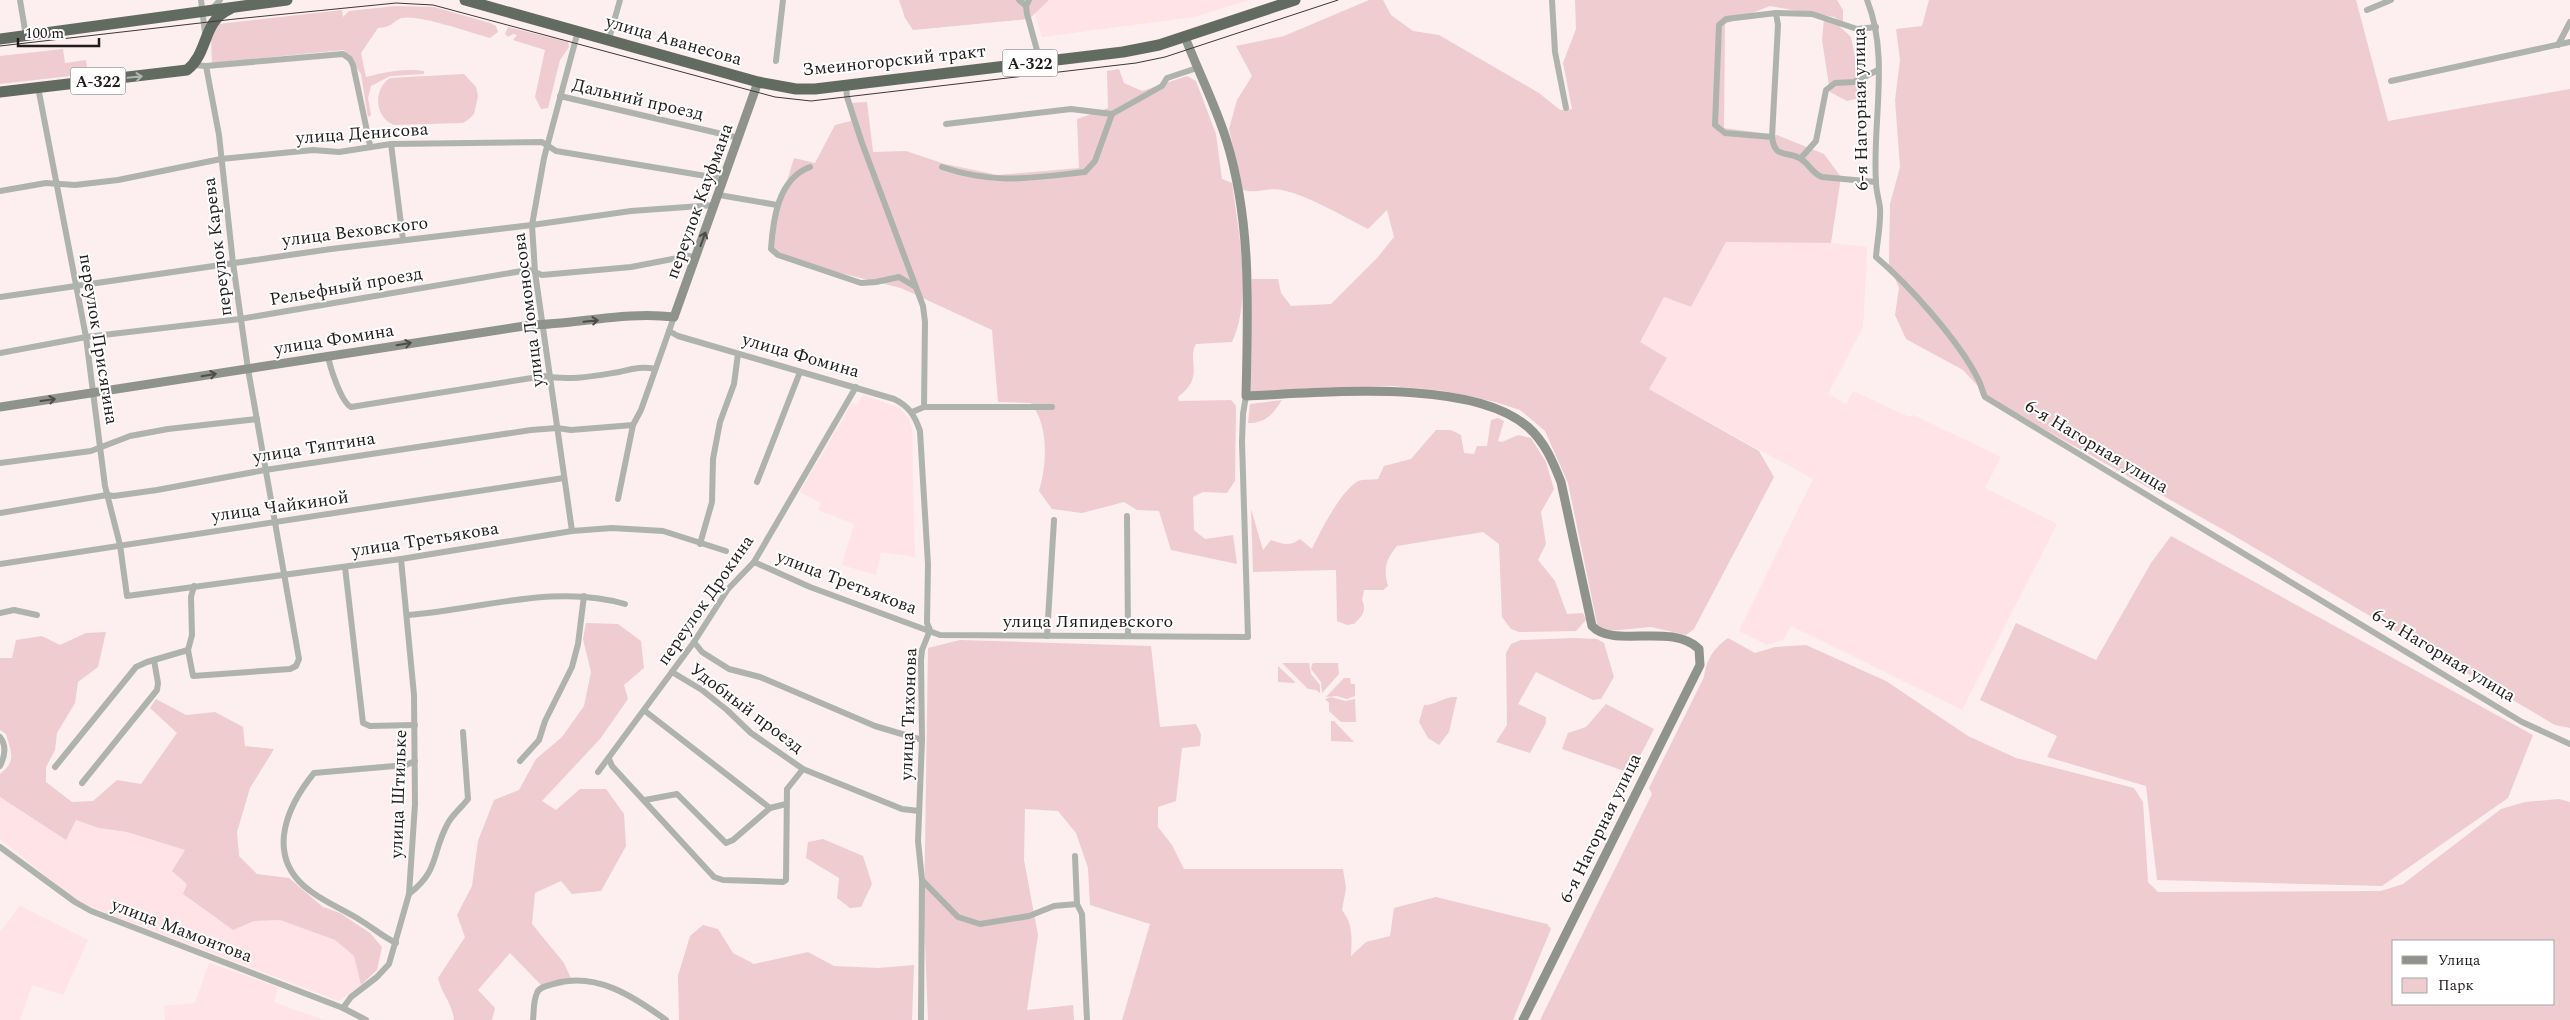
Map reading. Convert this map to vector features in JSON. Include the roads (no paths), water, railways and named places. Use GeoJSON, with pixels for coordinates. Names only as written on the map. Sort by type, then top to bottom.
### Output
{"type":"FeatureCollection","features":[{"type":"Feature","properties":{"kind":"highway"},"geometry":{"type":"LineString","coordinates":[[0,39],[204,7],[288,0]]}},
{"type":"Feature","properties":{"kind":"highway","name":"улица Аванесова"},"geometry":{"type":"LineString","coordinates":[[465,0],[578,30],[758,82]]}},
{"type":"Feature","properties":{"kind":"highway","name":"Змеиногорский тракт"},"geometry":{"type":"LineString","coordinates":[[758,82],[796,89],[846,86],[1123,52],[1185,37],[1295,0]]}},
{"type":"Feature","properties":{"kind":"highway"},"geometry":{"type":"LineString","coordinates":[[201,65],[204,44],[213,21],[225,11],[242,4]]}},
{"type":"Feature","properties":{"kind":"highway","name":"А-322"},"geometry":{"type":"LineString","coordinates":[[0,92],[176,73],[201,65]]}},
{"type":"Feature","properties":{"kind":"street"},"geometry":{"type":"LineString","coordinates":[[20,0],[26,36]]}},
{"type":"Feature","properties":{"kind":"street"},"geometry":{"type":"LineString","coordinates":[[204,44],[204,7],[220,0]]}},
{"type":"Feature","properties":{"kind":"street"},"geometry":{"type":"LineString","coordinates":[[609,39],[620,0]]}},
{"type":"Feature","properties":{"kind":"street"},"geometry":{"type":"LineString","coordinates":[[776,61],[783,0]]}},
{"type":"Feature","properties":{"kind":"street"},"geometry":{"type":"LineString","coordinates":[[1019,0],[1027,3],[1040,61]]}},
{"type":"Feature","properties":{"kind":"street"},"geometry":{"type":"LineString","coordinates":[[1552,0],[1555,52],[1566,108]]}},
{"type":"Feature","properties":{"kind":"street","name":"6-я Нагорная улица"},"geometry":{"type":"LineString","coordinates":[[1867,0],[1876,27],[1878,70],[1876,182],[1880,210],[1876,258],[1894,274],[1952,339],[1980,381],[1985,397],[2522,722],[2570,744]]}},
{"type":"Feature","properties":{"kind":"street"},"geometry":{"type":"LineString","coordinates":[[2367,10],[2391,0]]}},
{"type":"Feature","properties":{"kind":"street"},"geometry":{"type":"LineString","coordinates":[[1772,137],[1725,133],[1715,125],[1719,25],[1726,19],[1776,13],[1812,14],[1857,28],[1876,27]]}},
{"type":"Feature","properties":{"kind":"street"},"geometry":{"type":"LineString","coordinates":[[1776,13],[1778,26],[1773,146],[1782,155],[1801,158],[1816,175],[1876,182]]}},
{"type":"Feature","properties":{"kind":"street"},"geometry":{"type":"LineString","coordinates":[[2558,44],[2570,22]]}},
{"type":"Feature","properties":{"kind":"street","name":"улица Ломоносова"},"geometry":{"type":"LineString","coordinates":[[572,530],[535,272],[532,225],[546,146],[578,30]]}},
{"type":"Feature","properties":{"kind":"street"},"geometry":{"type":"LineString","coordinates":[[1185,37],[1227,140],[1240,201],[1247,278],[1246,396]]}},
{"type":"Feature","properties":{"kind":"street"},"geometry":{"type":"LineString","coordinates":[[2391,80],[2570,42]]}},
{"type":"Feature","properties":{"kind":"street"},"geometry":{"type":"LineString","coordinates":[[201,65],[343,54],[350,58],[353,65],[370,145]]}},
{"type":"Feature","properties":{"kind":"street","name":"переулок Карева"},"geometry":{"type":"LineString","coordinates":[[188,650],[193,676],[290,669],[296,666],[299,659],[240,319],[221,159],[201,65]]}},
{"type":"Feature","properties":{"kind":"street"},"geometry":{"type":"LineString","coordinates":[[946,124],[1071,108],[1112,114],[1162,86],[1167,78],[1197,68]]}},
{"type":"Feature","properties":{"kind":"street"},"geometry":{"type":"LineString","coordinates":[[1801,158],[1816,141],[1826,90],[1834,83],[1854,82],[1878,70]]}},
{"type":"Feature","properties":{"kind":"street","name":"переулок Кауфмана"},"geometry":{"type":"LineString","coordinates":[[618,499],[633,425],[641,410],[758,82]]}},
{"type":"Feature","properties":{"kind":"street"},"geometry":{"type":"LineString","coordinates":[[846,86],[847,97],[862,143],[923,306],[926,322],[924,406]]}},
{"type":"Feature","properties":{"kind":"street","name":"переулок Присягина"},"geometry":{"type":"LineString","coordinates":[[38,87],[86,337],[107,495],[120,545],[127,596]]}},
{"type":"Feature","properties":{"kind":"street","name":"Дальний проезд"},"geometry":{"type":"LineString","coordinates":[[560,96],[739,138]]}},
{"type":"Feature","properties":{"kind":"street"},"geometry":{"type":"LineString","coordinates":[[942,166],[970,176],[1009,180],[1085,172],[1095,161],[1112,114]]}},
{"type":"Feature","properties":{"kind":"street","name":"улица Денисова"},"geometry":{"type":"LineString","coordinates":[[0,191],[56,182],[75,185],[118,180],[221,159],[313,150],[339,152],[370,145],[391,144],[542,142],[556,151],[724,179]]}},
{"type":"Feature","properties":{"kind":"street"},"geometry":{"type":"LineString","coordinates":[[391,144],[402,240]]}},
{"type":"Feature","properties":{"kind":"street"},"geometry":{"type":"LineString","coordinates":[[810,167],[804,169],[786,185],[777,206],[771,249],[778,255],[861,283],[899,277],[912,283],[916,289]]}},
{"type":"Feature","properties":{"kind":"street"},"geometry":{"type":"LineString","coordinates":[[719,195],[777,206]]}},
{"type":"Feature","properties":{"kind":"street","name":"улица Веховского"},"geometry":{"type":"LineString","coordinates":[[0,297],[233,262],[402,240],[631,211],[715,205]]}},
{"type":"Feature","properties":{"kind":"street","name":"Рельефный проезд"},"geometry":{"type":"LineString","coordinates":[[0,353],[86,337],[240,319],[522,270],[542,275],[631,267],[688,256],[696,257]]}},
{"type":"Feature","properties":{"kind":"street","name":"улица Фомина"},"geometry":{"type":"LineString","coordinates":[[0,407],[543,324],[652,314],[674,317]]}},
{"type":"Feature","properties":{"kind":"street","name":"улица Фомина"},"geometry":{"type":"LineString","coordinates":[[669,331],[678,336],[894,399],[912,412]]}},
{"type":"Feature","properties":{"kind":"street"},"geometry":{"type":"LineString","coordinates":[[700,544],[712,502],[712,459],[720,422],[734,384],[738,354]]}},
{"type":"Feature","properties":{"kind":"street"},"geometry":{"type":"LineString","coordinates":[[328,356],[336,382],[347,405],[351,407],[544,376],[572,379],[636,368],[655,369]]}},
{"type":"Feature","properties":{"kind":"street"},"geometry":{"type":"LineString","coordinates":[[756,482],[800,372]]}},
{"type":"Feature","properties":{"kind":"street","name":"переулок Дрокина"},"geometry":{"type":"LineString","coordinates":[[598,772],[610,759],[694,642],[728,589],[754,562],[856,388]]}},
{"type":"Feature","properties":{"kind":"street","name":"6-я Нагорная улица"},"geometry":{"type":"LineString","coordinates":[[1246,396],[1336,392],[1420,392],[1486,406],[1515,418],[1540,439],[1552,460],[1561,482],[1592,626],[1606,636],[1649,635],[1687,640],[1699,650],[1700,665],[1523,1020]]}},
{"type":"Feature","properties":{"kind":"street","name":"улица Ляпидевского"},"geometry":{"type":"LineString","coordinates":[[930,630],[940,635],[1248,637],[1242,442],[1246,396]]}},
{"type":"Feature","properties":{"kind":"street"},"geometry":{"type":"LineString","coordinates":[[912,412],[924,406],[1052,407]]}},
{"type":"Feature","properties":{"kind":"street","name":"улица Тихонова"},"geometry":{"type":"LineString","coordinates":[[912,412],[920,431],[928,564],[927,623],[930,630],[922,650],[922,740],[919,811],[922,880],[920,1020]]}},
{"type":"Feature","properties":{"kind":"street"},"geometry":{"type":"LineString","coordinates":[[0,463],[91,451],[143,434],[257,419]]}},
{"type":"Feature","properties":{"kind":"street","name":"улица Тяптина"},"geometry":{"type":"LineString","coordinates":[[0,513],[107,495],[157,490],[265,470],[447,441],[558,428],[571,430],[633,425]]}},
{"type":"Feature","properties":{"kind":"street","name":"улица Чайкиной"},"geometry":{"type":"LineString","coordinates":[[0,564],[564,478]]}},
{"type":"Feature","properties":{"kind":"street"},"geometry":{"type":"LineString","coordinates":[[1127,516],[1128,635]]}},
{"type":"Feature","properties":{"kind":"street"},"geometry":{"type":"LineString","coordinates":[[1047,636],[1054,520]]}},
{"type":"Feature","properties":{"kind":"street","name":"улица Третьякова"},"geometry":{"type":"LineString","coordinates":[[127,596],[401,559],[572,530],[612,528],[652,530],[726,552]]}},
{"type":"Feature","properties":{"kind":"street","name":"улица Штильке"},"geometry":{"type":"LineString","coordinates":[[343,1008],[350,997],[377,977],[388,964],[396,943],[409,894],[415,804],[415,725],[408,615],[401,559]]}},
{"type":"Feature","properties":{"kind":"street","name":"улица Третьякова"},"geometry":{"type":"LineString","coordinates":[[754,562],[810,587],[930,630]]}},
{"type":"Feature","properties":{"kind":"street"},"geometry":{"type":"LineString","coordinates":[[345,567],[363,723],[370,726],[415,725]]}},
{"type":"Feature","properties":{"kind":"street"},"geometry":{"type":"LineString","coordinates":[[55,766],[136,667],[188,650],[192,635],[191,597],[194,586]]}},
{"type":"Feature","properties":{"kind":"street"},"geometry":{"type":"LineString","coordinates":[[408,615],[446,613],[544,596],[605,598],[625,604]]}},
{"type":"Feature","properties":{"kind":"street"},"geometry":{"type":"LineString","coordinates":[[520,760],[539,740],[545,721],[572,667],[578,644],[584,596]]}},
{"type":"Feature","properties":{"kind":"street"},"geometry":{"type":"LineString","coordinates":[[0,613],[14,610],[37,616]]}},
{"type":"Feature","properties":{"kind":"street"},"geometry":{"type":"LineString","coordinates":[[694,642],[702,652],[729,669],[760,677],[866,722],[922,740]]}},
{"type":"Feature","properties":{"kind":"street"},"geometry":{"type":"LineString","coordinates":[[82,783],[157,690],[158,683],[154,660]]}},
{"type":"Feature","properties":{"kind":"street","name":"Удобный проезд"},"geometry":{"type":"LineString","coordinates":[[672,672],[708,695],[751,734],[803,769],[902,809],[919,811]]}},
{"type":"Feature","properties":{"kind":"street"},"geometry":{"type":"LineString","coordinates":[[645,710],[770,808]]}},
{"type":"Feature","properties":{"kind":"street"},"geometry":{"type":"LineString","coordinates":[[409,894],[431,872],[449,822],[468,799],[463,732]]}},
{"type":"Feature","properties":{"kind":"street"},"geometry":{"type":"LineString","coordinates":[[0,737],[5,747],[4,758],[0,766]]}},
{"type":"Feature","properties":{"kind":"street"},"geometry":{"type":"LineString","coordinates":[[610,759],[612,766],[714,877],[722,880],[783,882],[787,877],[786,804],[789,784],[803,769]]}},
{"type":"Feature","properties":{"kind":"street"},"geometry":{"type":"LineString","coordinates":[[396,943],[360,920],[326,902],[303,886],[289,863],[284,840],[291,806],[314,772],[406,765],[415,761]]}},
{"type":"Feature","properties":{"kind":"street"},"geometry":{"type":"LineString","coordinates":[[645,800],[677,794],[726,843],[733,840],[770,808],[786,804]]}},
{"type":"Feature","properties":{"kind":"street","name":"улица Мамонтова"},"geometry":{"type":"LineString","coordinates":[[0,847],[75,902],[91,911],[343,1008],[366,1020]]}},
{"type":"Feature","properties":{"kind":"street"},"geometry":{"type":"LineString","coordinates":[[1075,856],[1077,904],[1082,914],[1087,1020]]}},
{"type":"Feature","properties":{"kind":"street"},"geometry":{"type":"LineString","coordinates":[[922,880],[958,917],[980,924],[1029,916],[1054,906],[1077,904]]}},
{"type":"Feature","properties":{"kind":"street"},"geometry":{"type":"LineString","coordinates":[[533,1020],[537,993],[540,989],[557,982],[582,980],[605,985],[630,996],[666,1020]]}},
{"type":"Feature","properties":{"kind":"tram line"},"geometry":{"type":"LineString","coordinates":[[0,46],[396,3],[433,5],[775,97],[811,101],[1136,63],[1165,57],[1338,0]]}}]}
